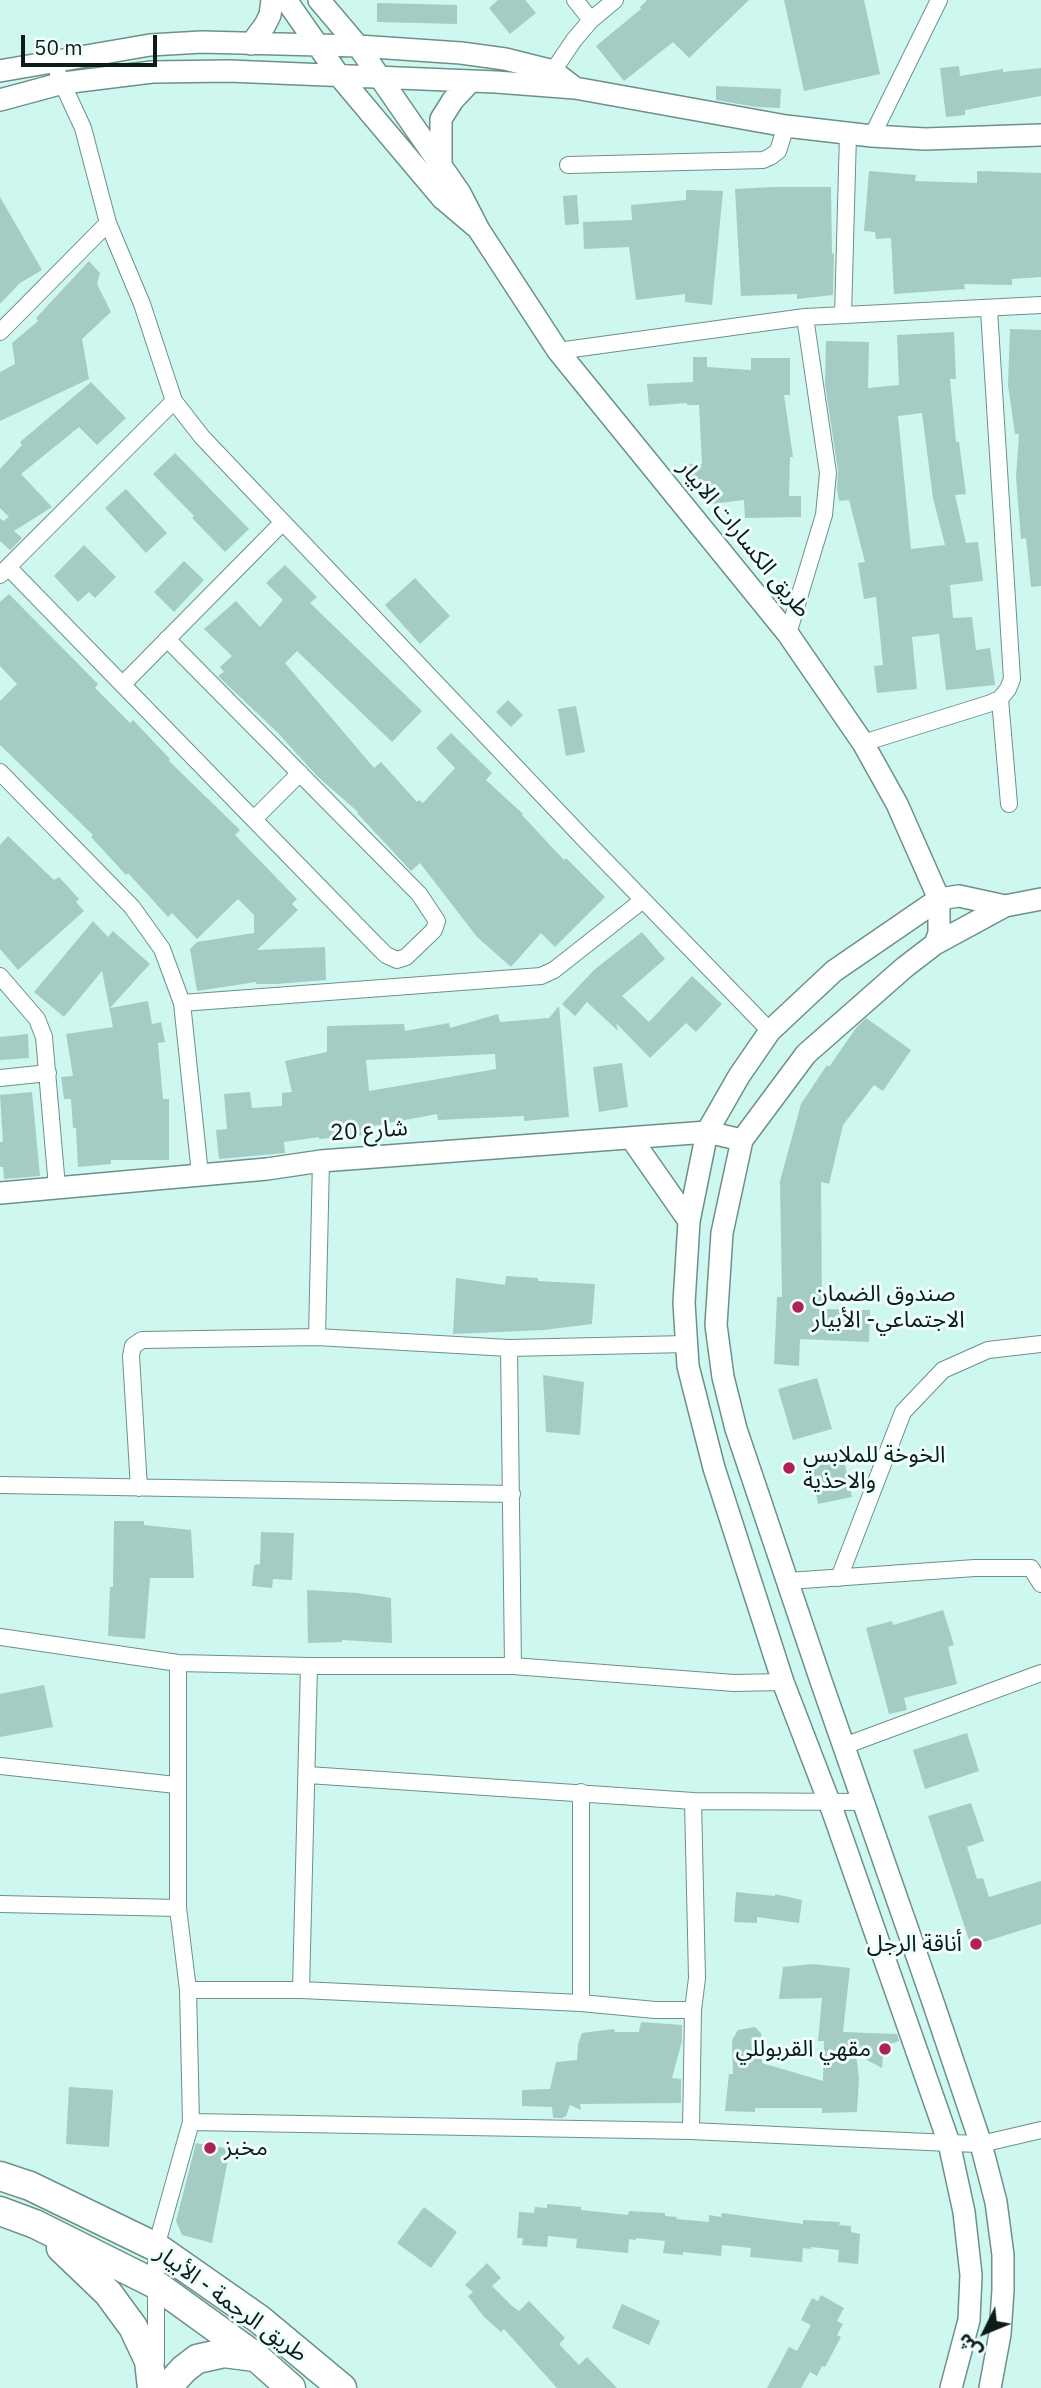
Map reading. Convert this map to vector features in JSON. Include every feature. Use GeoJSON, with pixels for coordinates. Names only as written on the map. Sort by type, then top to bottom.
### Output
{"type":"FeatureCollection","features":[{"type":"Feature","properties":{"kind":"highway","name":"طريق الرجمة - الأبيار"},"geometry":{"type":"LineString","coordinates":[[0,2176],[30,2186],[156,2247],[259,2319],[342,2388]]}},
{"type":"Feature","properties":{"kind":"highway","name":"طريق الرجمة - الأبيار"},"geometry":{"type":"LineString","coordinates":[[0,2211],[35,2224],[155,2284],[256,2357],[291,2388]]}},
{"type":"Feature","properties":{"kind":"highway"},"geometry":{"type":"LineString","coordinates":[[35,2224],[108,2293],[133,2327],[149,2361],[154,2388]]}},
{"type":"Feature","properties":{"kind":"highway"},"geometry":{"type":"LineString","coordinates":[[171,2388],[173,2381],[197,2358],[224,2353],[256,2357]]}},
{"type":"Feature","properties":{"kind":"street"},"geometry":{"type":"LineString","coordinates":[[251,44],[270,15],[271,0]]}},
{"type":"Feature","properties":{"kind":"street","name":"طريق الكسارات الابيار"},"geometry":{"type":"LineString","coordinates":[[286,0],[340,77],[442,198],[479,230]]}},
{"type":"Feature","properties":{"kind":"street","name":"طريق الكسارات الابيار"},"geometry":{"type":"LineString","coordinates":[[319,0],[358,46],[466,202],[479,230],[558,351],[788,634],[863,743],[897,804],[939,899]]}},
{"type":"Feature","properties":{"kind":"street"},"geometry":{"type":"LineString","coordinates":[[575,0],[592,20]]}},
{"type":"Feature","properties":{"kind":"street"},"geometry":{"type":"LineString","coordinates":[[553,71],[574,40],[615,0]]}},
{"type":"Feature","properties":{"kind":"street"},"geometry":{"type":"LineString","coordinates":[[872,136],[939,0]]}},
{"type":"Feature","properties":{"kind":"street"},"geometry":{"type":"LineString","coordinates":[[0,71],[150,45],[202,42],[358,46],[461,53],[505,59],[553,71],[575,88]]}},
{"type":"Feature","properties":{"kind":"street"},"geometry":{"type":"LineString","coordinates":[[51,61],[82,128],[108,223],[142,304],[174,401],[202,437],[770,1031]]}},
{"type":"Feature","properties":{"kind":"street"},"geometry":{"type":"LineString","coordinates":[[0,100],[63,83],[185,70],[575,88],[786,126],[872,136],[925,139],[1041,135]]}},
{"type":"Feature","properties":{"kind":"street"},"geometry":{"type":"LineString","coordinates":[[442,168],[441,119],[453,100],[470,82]]}},
{"type":"Feature","properties":{"kind":"street"},"geometry":{"type":"LineString","coordinates":[[568,165],[763,160],[778,151],[786,126]]}},
{"type":"Feature","properties":{"kind":"street"},"geometry":{"type":"LineString","coordinates":[[843,315],[848,134]]}},
{"type":"Feature","properties":{"kind":"street"},"geometry":{"type":"LineString","coordinates":[[0,332],[108,223]]}},
{"type":"Feature","properties":{"kind":"street"},"geometry":{"type":"LineString","coordinates":[[558,351],[805,317],[989,310],[1041,305]]}},
{"type":"Feature","properties":{"kind":"street"},"geometry":{"type":"LineString","coordinates":[[863,743],[1000,699],[1012,679],[989,310]]}},
{"type":"Feature","properties":{"kind":"street"},"geometry":{"type":"LineString","coordinates":[[788,634],[824,515],[828,472],[805,317]]}},
{"type":"Feature","properties":{"kind":"street"},"geometry":{"type":"LineString","coordinates":[[167,639],[419,894],[437,921],[434,930],[406,957],[397,960],[386,955],[123,684],[4,571],[174,401]]}},
{"type":"Feature","properties":{"kind":"street"},"geometry":{"type":"LineString","coordinates":[[123,684],[283,522]]}},
{"type":"Feature","properties":{"kind":"street"},"geometry":{"type":"LineString","coordinates":[[1000,699],[1009,804]]}},
{"type":"Feature","properties":{"kind":"street"},"geometry":{"type":"LineString","coordinates":[[254,819],[300,773]]}},
{"type":"Feature","properties":{"kind":"street"},"geometry":{"type":"LineString","coordinates":[[3,781],[132,907],[162,949],[182,1003],[200,1174]]}},
{"type":"Feature","properties":{"kind":"street"},"geometry":{"type":"LineString","coordinates":[[951,2388],[969,2320],[971,2275],[964,2212],[949,2143],[829,1800],[783,1682],[714,1468],[688,1366],[684,1303],[689,1221],[707,1132],[770,1031],[834,971],[939,899],[959,896],[1005,906]]}},
{"type":"Feature","properties":{"kind":"street"},"geometry":{"type":"LineString","coordinates":[[935,944],[939,933],[939,899]]}},
{"type":"Feature","properties":{"kind":"street"},"geometry":{"type":"LineString","coordinates":[[990,2388],[1000,2334],[1003,2290],[1003,2255],[996,2202],[981,2144],[736,1429],[723,1377],[716,1325],[722,1233],[742,1140],[806,1054],[935,944],[1005,906],[1041,899]]}},
{"type":"Feature","properties":{"kind":"street"},"geometry":{"type":"LineString","coordinates":[[182,1003],[541,976],[554,970],[643,900]]}},
{"type":"Feature","properties":{"kind":"street"},"geometry":{"type":"LineString","coordinates":[[0,976],[37,1019],[44,1037],[57,1187]]}},
{"type":"Feature","properties":{"kind":"street"},"geometry":{"type":"LineString","coordinates":[[0,1077],[48,1073]]}},
{"type":"Feature","properties":{"kind":"street","name":"شارع 20"},"geometry":{"type":"LineString","coordinates":[[0,1193],[267,1169],[321,1161],[707,1132],[742,1140]]}},
{"type":"Feature","properties":{"kind":"street"},"geometry":{"type":"LineString","coordinates":[[631,1138],[689,1221]]}},
{"type":"Feature","properties":{"kind":"street"},"geometry":{"type":"LineString","coordinates":[[317,1337],[321,1161]]}},
{"type":"Feature","properties":{"kind":"street"},"geometry":{"type":"LineString","coordinates":[[139,1488],[131,1356],[133,1346],[142,1339],[317,1337],[509,1348],[686,1344]]}},
{"type":"Feature","properties":{"kind":"street"},"geometry":{"type":"LineString","coordinates":[[839,1578],[903,1412],[943,1370],[988,1350],[1041,1344]]}},
{"type":"Feature","properties":{"kind":"street"},"geometry":{"type":"LineString","coordinates":[[509,1348],[513,1666]]}},
{"type":"Feature","properties":{"kind":"street"},"geometry":{"type":"LineString","coordinates":[[0,1485],[512,1494]]}},
{"type":"Feature","properties":{"kind":"street"},"geometry":{"type":"LineString","coordinates":[[788,1581],[1036,1567],[1041,1584]]}},
{"type":"Feature","properties":{"kind":"street"},"geometry":{"type":"LineString","coordinates":[[0,1637],[177,1663],[513,1666],[734,1683],[783,1682]]}},
{"type":"Feature","properties":{"kind":"street"},"geometry":{"type":"LineString","coordinates":[[154,2388],[156,2247],[191,2122],[188,1990],[178,1908],[177,1663]]}},
{"type":"Feature","properties":{"kind":"street"},"geometry":{"type":"LineString","coordinates":[[301,1990],[309,1666]]}},
{"type":"Feature","properties":{"kind":"street"},"geometry":{"type":"LineString","coordinates":[[844,1746],[1041,1673]]}},
{"type":"Feature","properties":{"kind":"street"},"geometry":{"type":"LineString","coordinates":[[0,1766],[176,1785]]}},
{"type":"Feature","properties":{"kind":"street"},"geometry":{"type":"LineString","coordinates":[[308,1775],[693,1801],[863,1801]]}},
{"type":"Feature","properties":{"kind":"street"},"geometry":{"type":"LineString","coordinates":[[581,1792],[581,2003]]}},
{"type":"Feature","properties":{"kind":"street"},"geometry":{"type":"LineString","coordinates":[[691,2131],[693,2010],[697,1978],[693,1801]]}},
{"type":"Feature","properties":{"kind":"street"},"geometry":{"type":"LineString","coordinates":[[0,1903],[178,1908]]}},
{"type":"Feature","properties":{"kind":"street"},"geometry":{"type":"LineString","coordinates":[[188,1990],[301,1990],[693,2010]]}},
{"type":"Feature","properties":{"kind":"street"},"geometry":{"type":"LineString","coordinates":[[191,2122],[691,2131],[981,2144],[1041,2130]]}},
{"type":"Feature","properties":{"kind":"building"},"geometry":{"type":"Polygon","coordinates":[[[498,0],[525,0],[536,13],[510,34],[489,8],[498,0]]]}},
{"type":"Feature","properties":{"kind":"building"},"geometry":{"type":"Polygon","coordinates":[[[647,0],[749,0],[689,58],[673,42],[624,81],[596,46],[641,9],[647,0]]]}},
{"type":"Feature","properties":{"kind":"building"},"geometry":{"type":"Polygon","coordinates":[[[784,0],[864,0],[880,74],[804,91],[784,0]]]}},
{"type":"Feature","properties":{"kind":"building"},"geometry":{"type":"Polygon","coordinates":[[[377,3],[457,5],[457,24],[377,22],[377,3]]]}},
{"type":"Feature","properties":{"kind":"building"},"geometry":{"type":"Polygon","coordinates":[[[959,66],[960,76],[1003,69],[1003,72],[1041,68],[1041,96],[965,110],[965,115],[946,117],[940,68],[959,66]]]}},
{"type":"Feature","properties":{"kind":"building"},"geometry":{"type":"Polygon","coordinates":[[[716,86],[781,89],[780,108],[716,100],[716,86]]]}},
{"type":"Feature","properties":{"kind":"building"},"geometry":{"type":"Polygon","coordinates":[[[869,171],[916,175],[915,181],[977,183],[977,171],[1041,173],[1041,277],[1012,279],[1012,285],[964,284],[965,289],[894,294],[891,238],[876,239],[875,232],[864,231],[869,171]]]}},
{"type":"Feature","properties":{"kind":"building"},"geometry":{"type":"Polygon","coordinates":[[[831,187],[833,295],[797,299],[797,294],[741,296],[735,189],[831,187]]]}},
{"type":"Feature","properties":{"kind":"building"},"geometry":{"type":"Polygon","coordinates":[[[686,190],[723,191],[712,305],[685,302],[685,294],[636,300],[629,247],[584,249],[583,222],[632,220],[631,205],[686,200],[686,190]]]}},
{"type":"Feature","properties":{"kind":"building"},"geometry":{"type":"Polygon","coordinates":[[[577,195],[579,224],[565,225],[563,196],[577,195]]]}},
{"type":"Feature","properties":{"kind":"building"},"geometry":{"type":"Polygon","coordinates":[[[0,197],[42,270],[20,283],[0,304],[0,197]]]}},
{"type":"Feature","properties":{"kind":"building"},"geometry":{"type":"Polygon","coordinates":[[[89,261],[100,273],[97,284],[111,312],[82,339],[89,379],[0,421],[0,372],[15,364],[12,343],[38,321],[36,318],[89,261]]]}},
{"type":"Feature","properties":{"kind":"building"},"geometry":{"type":"Polygon","coordinates":[[[1010,329],[1041,330],[1041,586],[1031,587],[1026,538],[1021,539],[1016,477],[1019,434],[1015,434],[1008,385],[1010,329]]]}},
{"type":"Feature","properties":{"kind":"building"},"geometry":{"type":"Polygon","coordinates":[[[954,332],[956,379],[950,379],[956,442],[959,442],[966,494],[955,495],[966,543],[978,542],[983,581],[950,585],[953,618],[972,617],[976,650],[990,648],[995,685],[946,690],[939,634],[912,637],[917,689],[877,693],[874,666],[883,665],[876,597],[864,599],[858,563],[865,562],[849,500],[839,501],[838,471],[825,384],[826,341],[869,342],[868,388],[899,385],[897,335],[954,332]],[[922,413],[898,416],[911,549],[945,545],[933,498],[922,413]]]}},
{"type":"Feature","properties":{"kind":"building"},"geometry":{"type":"Polygon","coordinates":[[[693,357],[707,357],[707,367],[751,370],[751,358],[790,358],[790,395],[784,395],[793,457],[790,457],[789,496],[801,496],[801,517],[745,518],[744,500],[711,504],[682,464],[702,464],[699,405],[687,403],[649,406],[647,384],[693,382],[693,357]]]}},
{"type":"Feature","properties":{"kind":"building"},"geometry":{"type":"Polygon","coordinates":[[[91,382],[126,418],[97,445],[79,427],[21,474],[52,507],[14,531],[22,538],[10,550],[0,541],[0,518],[3,521],[9,517],[0,508],[0,469],[22,445],[20,442],[91,382]]]}},
{"type":"Feature","properties":{"kind":"building"},"geometry":{"type":"Polygon","coordinates":[[[175,453],[249,529],[225,552],[153,474],[175,453]]]}},
{"type":"Feature","properties":{"kind":"building"},"geometry":{"type":"Polygon","coordinates":[[[126,489],[167,533],[146,553],[105,508],[126,489]]]}},
{"type":"Feature","properties":{"kind":"building"},"geometry":{"type":"Polygon","coordinates":[[[84,545],[116,577],[95,598],[89,592],[78,602],[54,576],[84,545]]]}},
{"type":"Feature","properties":{"kind":"building"},"geometry":{"type":"Polygon","coordinates":[[[184,561],[204,580],[174,612],[154,592],[184,561]]]}},
{"type":"Feature","properties":{"kind":"building"},"geometry":{"type":"Polygon","coordinates":[[[285,565],[317,597],[310,603],[422,711],[392,742],[297,651],[285,663],[374,768],[381,762],[417,802],[419,800],[423,803],[455,768],[436,748],[451,733],[492,773],[486,780],[523,814],[564,860],[566,858],[605,897],[555,947],[541,933],[511,967],[477,937],[420,863],[411,871],[358,812],[317,776],[278,733],[218,676],[224,672],[220,667],[232,656],[204,629],[236,601],[260,627],[283,600],[266,583],[285,565]]]}},
{"type":"Feature","properties":{"kind":"building"},"geometry":{"type":"Polygon","coordinates":[[[415,578],[450,616],[420,644],[385,605],[415,578]]]}},
{"type":"Feature","properties":{"kind":"building"},"geometry":{"type":"Polygon","coordinates":[[[9,594],[98,684],[95,688],[130,723],[133,720],[169,761],[240,830],[235,835],[297,899],[292,904],[298,910],[257,950],[325,947],[326,980],[276,984],[256,982],[197,991],[190,949],[197,942],[254,933],[254,915],[238,899],[197,939],[172,913],[168,917],[91,837],[93,835],[0,745],[0,701],[17,684],[0,666],[0,602],[9,594]]]}},
{"type":"Feature","properties":{"kind":"building"},"geometry":{"type":"Polygon","coordinates":[[[508,700],[523,715],[511,727],[496,712],[508,700]]]}},
{"type":"Feature","properties":{"kind":"building"},"geometry":{"type":"Polygon","coordinates":[[[576,706],[585,752],[566,756],[558,709],[576,706]]]}},
{"type":"Feature","properties":{"kind":"building"},"geometry":{"type":"Polygon","coordinates":[[[8,836],[54,880],[59,877],[79,899],[76,902],[84,911],[18,970],[0,949],[0,845],[8,836]]]}},
{"type":"Feature","properties":{"kind":"building"},"geometry":{"type":"Polygon","coordinates":[[[93,921],[108,937],[113,931],[150,964],[110,1008],[148,1001],[152,1024],[161,1022],[165,1042],[158,1043],[163,1099],[169,1099],[169,1160],[111,1160],[111,1164],[78,1167],[71,1099],[64,1099],[61,1077],[73,1076],[66,1034],[113,1027],[102,971],[64,1017],[34,992],[93,921]]]}},
{"type":"Feature","properties":{"kind":"building"},"geometry":{"type":"Polygon","coordinates":[[[642,932],[665,959],[622,996],[649,1022],[692,976],[722,1004],[696,1032],[686,1023],[650,1058],[616,1023],[618,1031],[587,1002],[575,1016],[562,1004],[594,970],[642,932]]]}},
{"type":"Feature","properties":{"kind":"building"},"geometry":{"type":"Polygon","coordinates":[[[559,1006],[569,1117],[524,1121],[524,1116],[438,1120],[437,1114],[373,1126],[373,1134],[284,1142],[285,1153],[219,1159],[216,1130],[227,1129],[224,1094],[250,1092],[252,1108],[282,1106],[282,1093],[292,1092],[285,1061],[327,1052],[327,1026],[404,1024],[405,1031],[449,1023],[450,1028],[498,1014],[500,1022],[549,1018],[559,1006]],[[495,1054],[366,1060],[369,1091],[496,1069],[495,1054]]]}},
{"type":"Feature","properties":{"kind":"building"},"geometry":{"type":"Polygon","coordinates":[[[866,1018],[911,1050],[883,1091],[874,1085],[843,1125],[829,1184],[821,1182],[822,1309],[870,1310],[869,1342],[800,1339],[799,1366],[774,1364],[777,1297],[782,1297],[780,1181],[801,1104],[827,1065],[829,1067],[866,1018]]]}},
{"type":"Feature","properties":{"kind":"building"},"geometry":{"type":"Polygon","coordinates":[[[28,1034],[29,1058],[0,1060],[0,1037],[28,1034]]]}},
{"type":"Feature","properties":{"kind":"building"},"geometry":{"type":"Polygon","coordinates":[[[622,1063],[628,1107],[599,1112],[593,1067],[622,1063]]]}},
{"type":"Feature","properties":{"kind":"building"},"geometry":{"type":"Polygon","coordinates":[[[32,1092],[40,1176],[4,1179],[3,1167],[0,1167],[0,1142],[3,1142],[0,1095],[32,1092]]]}},
{"type":"Feature","properties":{"kind":"building"},"geometry":{"type":"Polygon","coordinates":[[[506,1276],[538,1278],[538,1281],[595,1284],[592,1324],[543,1330],[453,1334],[456,1278],[505,1285],[506,1276]]]}},
{"type":"Feature","properties":{"kind":"building"},"geometry":{"type":"Polygon","coordinates":[[[543,1375],[584,1382],[580,1435],[546,1432],[543,1375]]]}},
{"type":"Feature","properties":{"kind":"building"},"geometry":{"type":"Polygon","coordinates":[[[817,1378],[832,1429],[793,1440],[778,1389],[817,1378]]]}},
{"type":"Feature","properties":{"kind":"building"},"geometry":{"type":"Polygon","coordinates":[[[843,1456],[852,1497],[818,1504],[810,1463],[843,1456]]]}},
{"type":"Feature","properties":{"kind":"building"},"geometry":{"type":"Polygon","coordinates":[[[114,1521],[144,1521],[144,1525],[191,1530],[194,1578],[150,1578],[145,1639],[108,1636],[110,1587],[113,1587],[114,1521]]]}},
{"type":"Feature","properties":{"kind":"building"},"geometry":{"type":"Polygon","coordinates":[[[261,1532],[294,1533],[292,1580],[273,1579],[272,1588],[252,1586],[254,1565],[260,1564],[261,1532]]]}},
{"type":"Feature","properties":{"kind":"building"},"geometry":{"type":"Polygon","coordinates":[[[307,1590],[391,1598],[392,1643],[342,1640],[308,1643],[307,1590]]]}},
{"type":"Feature","properties":{"kind":"building"},"geometry":{"type":"Polygon","coordinates":[[[943,1610],[954,1645],[948,1647],[957,1684],[904,1698],[907,1710],[889,1714],[866,1628],[892,1621],[893,1625],[943,1610]]]}},
{"type":"Feature","properties":{"kind":"building"},"geometry":{"type":"Polygon","coordinates":[[[44,1685],[53,1727],[0,1737],[0,1694],[44,1685]]]}},
{"type":"Feature","properties":{"kind":"building"},"geometry":{"type":"Polygon","coordinates":[[[967,1733],[979,1771],[925,1789],[913,1750],[967,1733]]]}},
{"type":"Feature","properties":{"kind":"building"},"geometry":{"type":"Polygon","coordinates":[[[971,1803],[984,1841],[967,1847],[977,1879],[983,1878],[989,1897],[1041,1881],[1041,1924],[971,1946],[928,1816],[971,1803]]]}},
{"type":"Feature","properties":{"kind":"building"},"geometry":{"type":"Polygon","coordinates":[[[736,1892],[775,1894],[802,1900],[799,1923],[757,1917],[757,1923],[734,1922],[736,1892]]]}},
{"type":"Feature","properties":{"kind":"building"},"geometry":{"type":"Polygon","coordinates":[[[813,1964],[850,1968],[843,2032],[897,2034],[899,2041],[884,2046],[882,2068],[856,2054],[859,2078],[857,2112],[822,2113],[822,2108],[725,2111],[729,2074],[733,2074],[732,2040],[738,2030],[755,2027],[761,2033],[762,2063],[823,2081],[824,2041],[818,2041],[822,1998],[779,1999],[783,1967],[813,1964]]]}},
{"type":"Feature","properties":{"kind":"building"},"geometry":{"type":"Polygon","coordinates":[[[641,2022],[682,2025],[682,2041],[672,2078],[681,2079],[681,2103],[580,2104],[581,2110],[570,2105],[566,2116],[562,2118],[553,2118],[552,2107],[522,2106],[522,2090],[550,2089],[556,2062],[577,2060],[582,2033],[614,2029],[615,2032],[639,2032],[641,2022]]]}},
{"type":"Feature","properties":{"kind":"building"},"geometry":{"type":"Polygon","coordinates":[[[69,2087],[113,2090],[109,2147],[66,2144],[69,2087]]]}},
{"type":"Feature","properties":{"kind":"building"},"geometry":{"type":"Polygon","coordinates":[[[196,2143],[230,2149],[212,2243],[182,2235],[176,2221],[196,2143]]]}},
{"type":"Feature","properties":{"kind":"building"},"geometry":{"type":"Polygon","coordinates":[[[547,2204],[628,2215],[629,2211],[665,2213],[665,2216],[677,2217],[676,2219],[709,2222],[709,2215],[721,2217],[722,2213],[803,2224],[803,2220],[840,2222],[839,2225],[851,2226],[851,2232],[860,2234],[858,2264],[838,2262],[839,2250],[811,2247],[803,2248],[802,2262],[750,2257],[751,2248],[722,2245],[721,2256],[663,2253],[665,2241],[636,2238],[629,2239],[628,2253],[576,2248],[577,2239],[548,2236],[547,2247],[522,2245],[523,2238],[517,2238],[519,2212],[534,2213],[535,2207],[547,2208],[547,2204]]]}},
{"type":"Feature","properties":{"kind":"building"},"geometry":{"type":"Polygon","coordinates":[[[424,2207],[457,2232],[431,2268],[397,2243],[424,2207]]]}},
{"type":"Feature","properties":{"kind":"building"},"geometry":{"type":"Polygon","coordinates":[[[487,2263],[501,2278],[492,2286],[512,2306],[519,2311],[529,2301],[565,2338],[559,2344],[579,2365],[587,2357],[617,2388],[557,2388],[504,2329],[501,2332],[484,2317],[468,2296],[473,2292],[465,2285],[487,2263]]]}},
{"type":"Feature","properties":{"kind":"building"},"geometry":{"type":"Polygon","coordinates":[[[821,2295],[844,2308],[837,2321],[843,2324],[837,2335],[841,2337],[825,2367],[822,2366],[817,2376],[810,2372],[801,2388],[767,2388],[789,2347],[797,2351],[811,2325],[801,2320],[812,2298],[818,2301],[821,2295]]]}},
{"type":"Feature","properties":{"kind":"building"},"geometry":{"type":"Polygon","coordinates":[[[622,2304],[660,2321],[649,2345],[612,2328],[622,2304]]]}},
{"type":"Feature","properties":{"kind":"place","name":"صندوق الضمان الاجتماعي- الأبيار"},"geometry":{"type":"Point","coordinates":[798,1307]}},
{"type":"Feature","properties":{"kind":"place","name":"الخوخة للملابس والاحذية"},"geometry":{"type":"Point","coordinates":[789,1468]}},
{"type":"Feature","properties":{"kind":"place","name":"أناقة الرجل"},"geometry":{"type":"Point","coordinates":[976,1944]}},
{"type":"Feature","properties":{"kind":"place","name":"مقهي القربوللي"},"geometry":{"type":"Point","coordinates":[885,2049]}},
{"type":"Feature","properties":{"kind":"place","name":"مخبز"},"geometry":{"type":"Point","coordinates":[210,2148]}}]}
